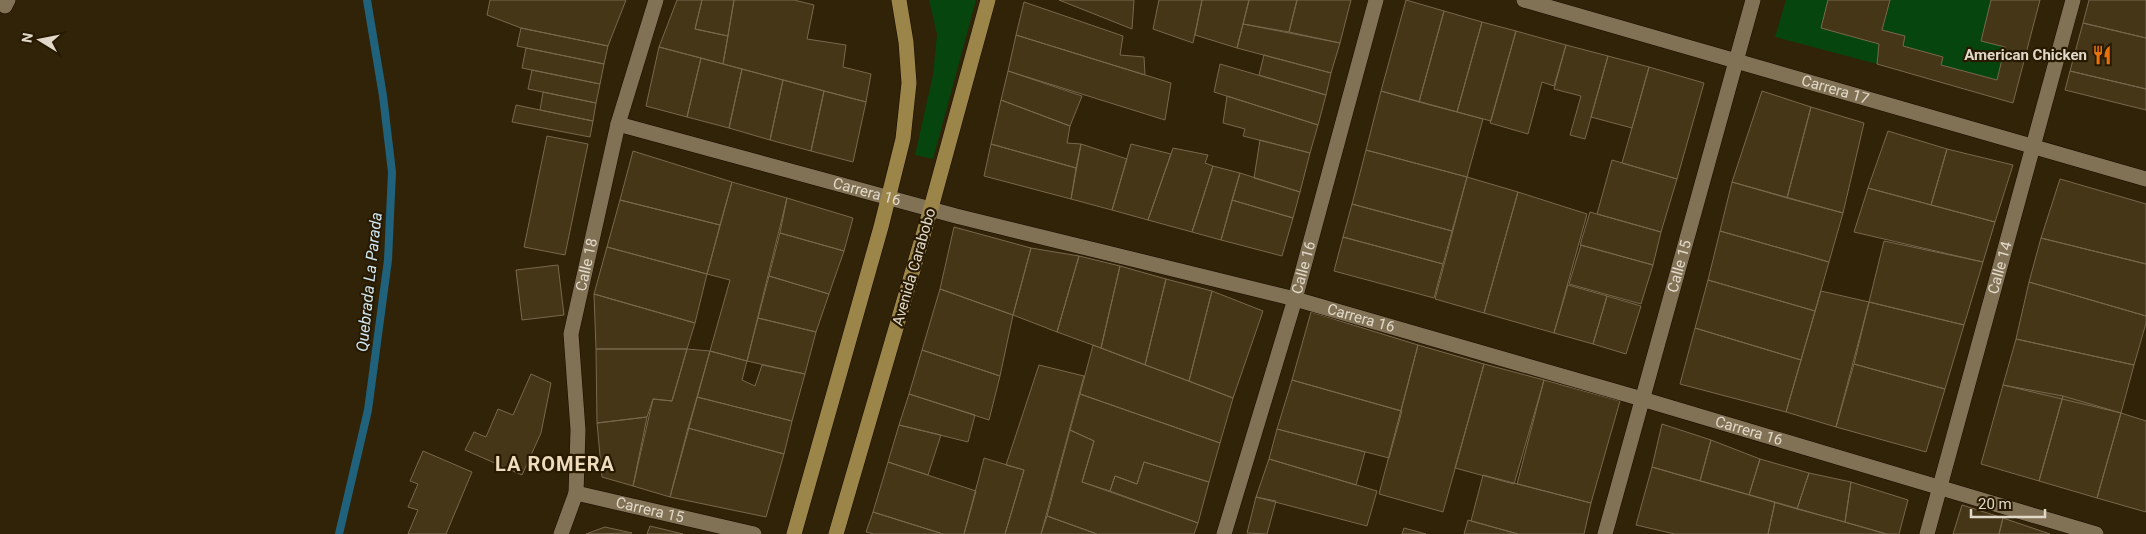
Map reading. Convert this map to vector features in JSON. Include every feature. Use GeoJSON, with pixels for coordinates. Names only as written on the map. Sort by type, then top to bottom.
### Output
{"type":"FeatureCollection","features":[{"type":"Feature","properties":{"kind":"main road"},"geometry":{"type":"LineString","coordinates":[[794,534],[903,140],[909,83],[906,42],[899,0]]}},
{"type":"Feature","properties":{"kind":"main road","name":"Avenida Carabobo"},"geometry":{"type":"LineString","coordinates":[[836,534],[931,208],[988,0]]}},
{"type":"Feature","properties":{"kind":"street","name":"Calle 18"},"geometry":{"type":"LineString","coordinates":[[561,534],[576,493],[578,430],[571,334],[618,124],[656,0]]}},
{"type":"Feature","properties":{"kind":"street","name":"Calle 16"},"geometry":{"type":"LineString","coordinates":[[1224,534],[1295,299],[1376,0]]}},
{"type":"Feature","properties":{"kind":"street","name":"Carrera 17"},"geometry":{"type":"LineString","coordinates":[[1524,0],[2146,178]]}},
{"type":"Feature","properties":{"kind":"street","name":"Calle 15"},"geometry":{"type":"LineString","coordinates":[[1605,534],[1753,0]]}},
{"type":"Feature","properties":{"kind":"street","name":"Calle 14"},"geometry":{"type":"LineString","coordinates":[[1926,534],[2073,0]]}},
{"type":"Feature","properties":{"kind":"street","name":"Carrera 16"},"geometry":{"type":"LineString","coordinates":[[618,124],[931,208],[1295,299],[1642,399],[2096,534]]}},
{"type":"Feature","properties":{"kind":"street","name":"Carrera 15"},"geometry":{"type":"LineString","coordinates":[[576,493],[754,534]]}},
{"type":"Feature","properties":{"kind":"green space"},"geometry":{"type":"Polygon","coordinates":[[[929,0],[976,0],[933,159],[915,155],[933,75],[937,34],[929,0]]]}},
{"type":"Feature","properties":{"kind":"green space"},"geometry":{"type":"Polygon","coordinates":[[[1786,0],[1828,0],[1821,28],[1879,44],[1877,64],[1775,37],[1786,0]]]}},
{"type":"Feature","properties":{"kind":"green space"},"geometry":{"type":"Polygon","coordinates":[[[1890,0],[1991,0],[1981,40],[2005,47],[1997,80],[1941,65],[1943,57],[1903,46],[1905,36],[1882,30],[1890,0]]]}},
{"type":"Feature","properties":{"kind":"building"},"geometry":{"type":"Polygon","coordinates":[[[490,0],[626,0],[608,46],[521,28],[487,15],[490,0]]]}},
{"type":"Feature","properties":{"kind":"building"},"geometry":{"type":"Polygon","coordinates":[[[677,0],[702,0],[695,29],[728,36],[723,64],[659,47],[677,0]]]}},
{"type":"Feature","properties":{"kind":"building"},"geometry":{"type":"Polygon","coordinates":[[[702,0],[734,0],[728,36],[695,29],[702,0]]]}},
{"type":"Feature","properties":{"kind":"building"},"geometry":{"type":"Polygon","coordinates":[[[734,0],[794,0],[814,5],[807,39],[846,45],[843,67],[871,74],[866,102],[723,64],[734,0]]]}},
{"type":"Feature","properties":{"kind":"building"},"geometry":{"type":"Polygon","coordinates":[[[1059,0],[1134,0],[1132,29],[1059,0]]]}},
{"type":"Feature","properties":{"kind":"building"},"geometry":{"type":"Polygon","coordinates":[[[1159,0],[1202,0],[1193,43],[1153,29],[1159,0]]]}},
{"type":"Feature","properties":{"kind":"building"},"geometry":{"type":"Polygon","coordinates":[[[1202,0],[1249,0],[1237,48],[1195,35],[1202,0]]]}},
{"type":"Feature","properties":{"kind":"building"},"geometry":{"type":"Polygon","coordinates":[[[1249,0],[1297,0],[1289,32],[1243,24],[1249,0]]]}},
{"type":"Feature","properties":{"kind":"building"},"geometry":{"type":"Polygon","coordinates":[[[1297,0],[1351,0],[1340,43],[1289,32],[1297,0]]]}},
{"type":"Feature","properties":{"kind":"building"},"geometry":{"type":"Polygon","coordinates":[[[1406,0],[1444,11],[1419,102],[1381,91],[1406,0]]]}},
{"type":"Feature","properties":{"kind":"building"},"geometry":{"type":"Polygon","coordinates":[[[1828,0],[1890,0],[1882,30],[1905,36],[1903,46],[1943,57],[1941,65],[1997,80],[2005,47],[1981,41],[1991,0],[2040,0],[2013,103],[1877,64],[1879,44],[1821,28],[1828,0]]]}},
{"type":"Feature","properties":{"kind":"building"},"geometry":{"type":"Polygon","coordinates":[[[2089,0],[2146,0],[2146,38],[2083,23],[2089,0]]]}},
{"type":"Feature","properties":{"kind":"building"},"geometry":{"type":"Polygon","coordinates":[[[1024,2],[1123,36],[1120,55],[1144,57],[1145,75],[1016,35],[1024,2]]]}},
{"type":"Feature","properties":{"kind":"building"},"geometry":{"type":"Polygon","coordinates":[[[1444,11],[1482,22],[1457,112],[1419,102],[1444,11]]]}},
{"type":"Feature","properties":{"kind":"building"},"geometry":{"type":"Polygon","coordinates":[[[1482,22],[1516,31],[1491,121],[1457,112],[1482,22]]]}},
{"type":"Feature","properties":{"kind":"building"},"geometry":{"type":"Polygon","coordinates":[[[2083,23],[2146,38],[2146,89],[2070,71],[2083,23]]]}},
{"type":"Feature","properties":{"kind":"building"},"geometry":{"type":"Polygon","coordinates":[[[1243,24],[1340,43],[1331,73],[1237,48],[1243,24]]]}},
{"type":"Feature","properties":{"kind":"building"},"geometry":{"type":"Polygon","coordinates":[[[521,28],[608,46],[604,64],[517,46],[521,28]]]}},
{"type":"Feature","properties":{"kind":"building"},"geometry":{"type":"Polygon","coordinates":[[[1516,31],[1566,45],[1554,86],[1542,82],[1528,134],[1490,123],[1516,31]]]}},
{"type":"Feature","properties":{"kind":"building"},"geometry":{"type":"Polygon","coordinates":[[[1016,35],[1171,83],[1165,120],[1008,71],[1016,35]]]}},
{"type":"Feature","properties":{"kind":"building"},"geometry":{"type":"Polygon","coordinates":[[[1566,45],[1608,56],[1585,139],[1570,135],[1581,96],[1554,89],[1566,45]]]}},
{"type":"Feature","properties":{"kind":"building"},"geometry":{"type":"Polygon","coordinates":[[[659,47],[701,58],[687,117],[646,106],[659,47]]]}},
{"type":"Feature","properties":{"kind":"building"},"geometry":{"type":"Polygon","coordinates":[[[526,48],[604,64],[600,84],[522,68],[526,48]]]}},
{"type":"Feature","properties":{"kind":"building"},"geometry":{"type":"Polygon","coordinates":[[[1264,55],[1331,73],[1326,95],[1259,75],[1264,55]]]}},
{"type":"Feature","properties":{"kind":"building"},"geometry":{"type":"Polygon","coordinates":[[[1608,56],[1649,67],[1632,128],[1591,117],[1608,56]]]}},
{"type":"Feature","properties":{"kind":"building"},"geometry":{"type":"Polygon","coordinates":[[[701,58],[742,69],[729,128],[687,117],[701,58]]]}},
{"type":"Feature","properties":{"kind":"building"},"geometry":{"type":"Polygon","coordinates":[[[1220,64],[1326,95],[1318,125],[1214,92],[1220,64]]]}},
{"type":"Feature","properties":{"kind":"building"},"geometry":{"type":"Polygon","coordinates":[[[1649,67],[1704,83],[1677,179],[1622,163],[1649,67]]]}},
{"type":"Feature","properties":{"kind":"building"},"geometry":{"type":"Polygon","coordinates":[[[742,69],[783,80],[770,140],[729,128],[742,69]]]}},
{"type":"Feature","properties":{"kind":"building"},"geometry":{"type":"Polygon","coordinates":[[[532,70],[600,84],[596,103],[528,89],[532,70]]]}},
{"type":"Feature","properties":{"kind":"building"},"geometry":{"type":"Polygon","coordinates":[[[1008,71],[1082,96],[1070,126],[1001,100],[1008,71]]]}},
{"type":"Feature","properties":{"kind":"building"},"geometry":{"type":"Polygon","coordinates":[[[2070,71],[2146,89],[2146,110],[2065,90],[2070,71]]]}},
{"type":"Feature","properties":{"kind":"building"},"geometry":{"type":"Polygon","coordinates":[[[783,80],[824,91],[811,151],[770,140],[783,80]]]}},
{"type":"Feature","properties":{"kind":"building"},"geometry":{"type":"Polygon","coordinates":[[[824,91],[866,102],[853,162],[811,151],[824,91]]]}},
{"type":"Feature","properties":{"kind":"building"},"geometry":{"type":"Polygon","coordinates":[[[1381,91],[1483,119],[1467,177],[1366,150],[1381,91]]]}},
{"type":"Feature","properties":{"kind":"building"},"geometry":{"type":"Polygon","coordinates":[[[1762,91],[1811,107],[1787,198],[1732,182],[1762,91]]]}},
{"type":"Feature","properties":{"kind":"building"},"geometry":{"type":"Polygon","coordinates":[[[543,92],[596,103],[593,121],[540,110],[543,92]]]}},
{"type":"Feature","properties":{"kind":"building"},"geometry":{"type":"Polygon","coordinates":[[[1227,96],[1318,125],[1310,153],[1243,136],[1245,129],[1223,123],[1227,96]]]}},
{"type":"Feature","properties":{"kind":"building"},"geometry":{"type":"Polygon","coordinates":[[[1001,100],[1070,126],[1067,143],[1081,144],[1076,168],[991,144],[1001,100]]]}},
{"type":"Feature","properties":{"kind":"building"},"geometry":{"type":"Polygon","coordinates":[[[516,105],[593,121],[590,137],[512,122],[516,105]]]}},
{"type":"Feature","properties":{"kind":"building"},"geometry":{"type":"Polygon","coordinates":[[[1811,107],[1864,123],[1843,213],[1787,198],[1811,107]]]}},
{"type":"Feature","properties":{"kind":"building"},"geometry":{"type":"Polygon","coordinates":[[[1888,131],[1947,149],[1931,205],[1868,188],[1888,131]]]}},
{"type":"Feature","properties":{"kind":"building"},"geometry":{"type":"Polygon","coordinates":[[[547,136],[588,144],[565,255],[524,247],[547,136]]]}},
{"type":"Feature","properties":{"kind":"building"},"geometry":{"type":"Polygon","coordinates":[[[1260,140],[1310,153],[1300,192],[1254,178],[1260,140]]]}},
{"type":"Feature","properties":{"kind":"building"},"geometry":{"type":"Polygon","coordinates":[[[991,144],[1076,168],[1071,199],[984,176],[991,144]]]}},
{"type":"Feature","properties":{"kind":"building"},"geometry":{"type":"Polygon","coordinates":[[[1081,144],[1127,159],[1112,210],[1071,199],[1081,144]]]}},
{"type":"Feature","properties":{"kind":"building"},"geometry":{"type":"Polygon","coordinates":[[[1131,144],[1171,154],[1148,220],[1112,210],[1131,144]]]}},
{"type":"Feature","properties":{"kind":"building"},"geometry":{"type":"Polygon","coordinates":[[[1173,148],[1208,155],[1205,163],[1213,166],[1192,232],[1148,220],[1173,148]]]}},
{"type":"Feature","properties":{"kind":"building"},"geometry":{"type":"Polygon","coordinates":[[[1947,149],[2013,165],[1995,222],[1931,205],[1947,149]]]}},
{"type":"Feature","properties":{"kind":"building"},"geometry":{"type":"Polygon","coordinates":[[[1366,150],[1467,177],[1452,231],[1352,204],[1366,150]]]}},
{"type":"Feature","properties":{"kind":"building"},"geometry":{"type":"Polygon","coordinates":[[[633,151],[732,182],[720,225],[620,200],[633,151]]]}},
{"type":"Feature","properties":{"kind":"building"},"geometry":{"type":"Polygon","coordinates":[[[1612,160],[1677,179],[1661,232],[1597,214],[1612,160]]]}},
{"type":"Feature","properties":{"kind":"building"},"geometry":{"type":"Polygon","coordinates":[[[1213,166],[1240,173],[1221,240],[1192,232],[1213,166]]]}},
{"type":"Feature","properties":{"kind":"building"},"geometry":{"type":"Polygon","coordinates":[[[1240,173],[1300,192],[1293,218],[1232,200],[1240,173]]]}},
{"type":"Feature","properties":{"kind":"building"},"geometry":{"type":"Polygon","coordinates":[[[1467,177],[1518,192],[1484,313],[1435,299],[1467,177]]]}},
{"type":"Feature","properties":{"kind":"building"},"geometry":{"type":"Polygon","coordinates":[[[2060,179],[2146,204],[2146,264],[2041,238],[2060,179]]]}},
{"type":"Feature","properties":{"kind":"building"},"geometry":{"type":"Polygon","coordinates":[[[732,182],[787,198],[747,361],[710,351],[730,280],[707,274],[732,182]]]}},
{"type":"Feature","properties":{"kind":"building"},"geometry":{"type":"Polygon","coordinates":[[[1732,182],[1843,213],[1829,262],[1720,231],[1732,182]]]}},
{"type":"Feature","properties":{"kind":"building"},"geometry":{"type":"Polygon","coordinates":[[[1868,188],[1995,222],[1983,262],[1854,232],[1868,188]]]}},
{"type":"Feature","properties":{"kind":"building"},"geometry":{"type":"Polygon","coordinates":[[[1518,192],[1587,214],[1554,333],[1484,313],[1518,192]]]}},
{"type":"Feature","properties":{"kind":"building"},"geometry":{"type":"Polygon","coordinates":[[[787,198],[853,218],[844,251],[780,233],[787,198]]]}},
{"type":"Feature","properties":{"kind":"building"},"geometry":{"type":"Polygon","coordinates":[[[620,200],[720,225],[707,274],[607,247],[620,200]]]}},
{"type":"Feature","properties":{"kind":"building"},"geometry":{"type":"Polygon","coordinates":[[[1232,200],[1293,218],[1282,256],[1221,240],[1232,200]]]}},
{"type":"Feature","properties":{"kind":"building"},"geometry":{"type":"Polygon","coordinates":[[[1352,204],[1452,231],[1443,264],[1343,237],[1352,204]]]}},
{"type":"Feature","properties":{"kind":"building"},"geometry":{"type":"Polygon","coordinates":[[[1590,212],[1661,232],[1653,265],[1580,245],[1590,212]]]}},
{"type":"Feature","properties":{"kind":"building"},"geometry":{"type":"Polygon","coordinates":[[[954,227],[1031,248],[1013,315],[940,289],[954,227]]]}},
{"type":"Feature","properties":{"kind":"building"},"geometry":{"type":"Polygon","coordinates":[[[1720,231],[1829,262],[1815,311],[1708,280],[1720,231]]]}},
{"type":"Feature","properties":{"kind":"building"},"geometry":{"type":"Polygon","coordinates":[[[780,233],[844,251],[829,294],[769,276],[780,233]]]}},
{"type":"Feature","properties":{"kind":"building"},"geometry":{"type":"Polygon","coordinates":[[[1343,237],[1443,264],[1434,298],[1334,271],[1343,237]]]}},
{"type":"Feature","properties":{"kind":"building"},"geometry":{"type":"Polygon","coordinates":[[[2041,238],[2146,264],[2146,316],[2029,282],[2041,238]]]}},
{"type":"Feature","properties":{"kind":"building"},"geometry":{"type":"Polygon","coordinates":[[[1884,241],[1983,262],[1964,325],[1869,302],[1884,241]]]}},
{"type":"Feature","properties":{"kind":"building"},"geometry":{"type":"Polygon","coordinates":[[[1581,245],[1653,265],[1641,304],[1569,284],[1581,245]]]}},
{"type":"Feature","properties":{"kind":"building"},"geometry":{"type":"Polygon","coordinates":[[[607,247],[707,274],[695,323],[594,294],[607,247]]]}},
{"type":"Feature","properties":{"kind":"building"},"geometry":{"type":"Polygon","coordinates":[[[1031,248],[1079,256],[1057,332],[1013,315],[1031,248]]]}},
{"type":"Feature","properties":{"kind":"building"},"geometry":{"type":"Polygon","coordinates":[[[1079,256],[1120,266],[1101,348],[1057,332],[1079,256]]]}},
{"type":"Feature","properties":{"kind":"building"},"geometry":{"type":"Polygon","coordinates":[[[558,265],[564,315],[522,320],[516,270],[558,265]]]}},
{"type":"Feature","properties":{"kind":"building"},"geometry":{"type":"Polygon","coordinates":[[[1120,266],[1166,279],[1145,365],[1101,348],[1120,266]]]}},
{"type":"Feature","properties":{"kind":"building"},"geometry":{"type":"Polygon","coordinates":[[[769,276],[829,294],[816,332],[758,318],[769,276]]]}},
{"type":"Feature","properties":{"kind":"building"},"geometry":{"type":"Polygon","coordinates":[[[1166,279],[1212,291],[1189,381],[1145,365],[1166,279]]]}},
{"type":"Feature","properties":{"kind":"building"},"geometry":{"type":"Polygon","coordinates":[[[1708,280],[1815,311],[1801,360],[1695,328],[1708,280]]]}},
{"type":"Feature","properties":{"kind":"building"},"geometry":{"type":"Polygon","coordinates":[[[2029,282],[2146,316],[2146,323],[2134,365],[2016,339],[2029,282]]]}},
{"type":"Feature","properties":{"kind":"building"},"geometry":{"type":"Polygon","coordinates":[[[1568,285],[1607,296],[1593,344],[1554,333],[1568,285]]]}},
{"type":"Feature","properties":{"kind":"building"},"geometry":{"type":"Polygon","coordinates":[[[940,289],[1013,315],[1000,376],[922,350],[940,289]]]}},
{"type":"Feature","properties":{"kind":"building"},"geometry":{"type":"Polygon","coordinates":[[[1212,291],[1263,311],[1233,398],[1189,381],[1212,291]]]}},
{"type":"Feature","properties":{"kind":"building"},"geometry":{"type":"Polygon","coordinates":[[[1821,291],[1869,302],[1836,427],[1786,412],[1821,291]]]}},
{"type":"Feature","properties":{"kind":"building"},"geometry":{"type":"Polygon","coordinates":[[[594,294],[695,323],[687,349],[596,349],[594,294]]]}},
{"type":"Feature","properties":{"kind":"building"},"geometry":{"type":"Polygon","coordinates":[[[1607,296],[1641,306],[1626,354],[1593,344],[1607,296]]]}},
{"type":"Feature","properties":{"kind":"building"},"geometry":{"type":"Polygon","coordinates":[[[1869,302],[1964,325],[1945,389],[1854,364],[1869,302]]]}},
{"type":"Feature","properties":{"kind":"building"},"geometry":{"type":"Polygon","coordinates":[[[1311,312],[1418,345],[1401,411],[1292,380],[1311,312]]]}},
{"type":"Feature","properties":{"kind":"building"},"geometry":{"type":"Polygon","coordinates":[[[758,318],[816,332],[805,374],[747,361],[758,318]]]}},
{"type":"Feature","properties":{"kind":"building"},"geometry":{"type":"Polygon","coordinates":[[[1695,328],[1801,360],[1786,412],[1680,384],[1695,328]]]}},
{"type":"Feature","properties":{"kind":"building"},"geometry":{"type":"Polygon","coordinates":[[[2016,339],[2134,365],[2121,413],[2003,385],[2016,339]]]}},
{"type":"Feature","properties":{"kind":"building"},"geometry":{"type":"Polygon","coordinates":[[[1093,345],[1233,398],[1220,443],[1080,394],[1093,345]]]}},
{"type":"Feature","properties":{"kind":"building"},"geometry":{"type":"Polygon","coordinates":[[[1418,345],[1484,364],[1443,512],[1379,494],[1418,345]]]}},
{"type":"Feature","properties":{"kind":"building"},"geometry":{"type":"Polygon","coordinates":[[[596,349],[687,349],[672,401],[653,399],[647,417],[597,423],[596,349]]]}},
{"type":"Feature","properties":{"kind":"building"},"geometry":{"type":"Polygon","coordinates":[[[687,349],[710,351],[670,497],[633,486],[653,399],[672,401],[687,349]]]}},
{"type":"Feature","properties":{"kind":"building"},"geometry":{"type":"Polygon","coordinates":[[[922,350],[1000,376],[989,420],[909,394],[922,350]]]}},
{"type":"Feature","properties":{"kind":"building"},"geometry":{"type":"Polygon","coordinates":[[[710,351],[747,361],[742,380],[755,386],[762,365],[805,374],[792,421],[697,397],[710,351]]]}},
{"type":"Feature","properties":{"kind":"building"},"geometry":{"type":"Polygon","coordinates":[[[1484,364],[1544,380],[1514,484],[1455,468],[1484,364]]]}},
{"type":"Feature","properties":{"kind":"building"},"geometry":{"type":"Polygon","coordinates":[[[1854,364],[1945,389],[1926,452],[1836,427],[1854,364]]]}},
{"type":"Feature","properties":{"kind":"building"},"geometry":{"type":"Polygon","coordinates":[[[1039,365],[1084,376],[1041,534],[1005,534],[1024,470],[1006,465],[1039,365]]]}},
{"type":"Feature","properties":{"kind":"building"},"geometry":{"type":"Polygon","coordinates":[[[531,374],[551,383],[541,433],[522,475],[465,450],[474,432],[486,437],[498,409],[513,415],[531,374]]]}},
{"type":"Feature","properties":{"kind":"building"},"geometry":{"type":"Polygon","coordinates":[[[1292,380],[1402,411],[1389,458],[1277,429],[1292,380]]]}},
{"type":"Feature","properties":{"kind":"building"},"geometry":{"type":"Polygon","coordinates":[[[1544,380],[1620,401],[1591,503],[1517,484],[1544,380]]]}},
{"type":"Feature","properties":{"kind":"building"},"geometry":{"type":"Polygon","coordinates":[[[2003,385],[2063,396],[2039,481],[1981,464],[2003,385]]]}},
{"type":"Feature","properties":{"kind":"building"},"geometry":{"type":"Polygon","coordinates":[[[909,394],[975,415],[968,442],[899,425],[909,394]]]}},
{"type":"Feature","properties":{"kind":"building"},"geometry":{"type":"Polygon","coordinates":[[[1080,394],[1220,443],[1209,482],[1144,462],[1137,484],[1115,476],[1110,491],[1082,482],[1094,441],[1070,430],[1080,394]]]}},
{"type":"Feature","properties":{"kind":"building"},"geometry":{"type":"Polygon","coordinates":[[[2063,396],[2121,413],[2097,498],[2039,481],[2063,396]]]}},
{"type":"Feature","properties":{"kind":"building"},"geometry":{"type":"Polygon","coordinates":[[[697,397],[792,421],[784,454],[688,428],[697,397]]]}},
{"type":"Feature","properties":{"kind":"building"},"geometry":{"type":"Polygon","coordinates":[[[2121,413],[2146,421],[2146,512],[2097,498],[2121,413]]]}},
{"type":"Feature","properties":{"kind":"building"},"geometry":{"type":"Polygon","coordinates":[[[647,417],[633,486],[602,477],[597,423],[647,417]]]}},
{"type":"Feature","properties":{"kind":"building"},"geometry":{"type":"Polygon","coordinates":[[[1662,424],[1711,440],[1700,481],[1652,467],[1662,424]]]}},
{"type":"Feature","properties":{"kind":"building"},"geometry":{"type":"Polygon","coordinates":[[[899,425],[941,435],[928,475],[888,462],[899,425]]]}},
{"type":"Feature","properties":{"kind":"building"},"geometry":{"type":"Polygon","coordinates":[[[688,428],[784,454],[766,517],[670,497],[688,428]]]}},
{"type":"Feature","properties":{"kind":"building"},"geometry":{"type":"Polygon","coordinates":[[[1277,429],[1365,452],[1356,485],[1269,459],[1277,429]]]}},
{"type":"Feature","properties":{"kind":"building"},"geometry":{"type":"Polygon","coordinates":[[[1070,430],[1094,441],[1082,482],[1198,523],[1194,534],[1097,534],[1047,516],[1070,430]]]}},
{"type":"Feature","properties":{"kind":"building"},"geometry":{"type":"Polygon","coordinates":[[[1711,440],[1760,459],[1749,495],[1700,481],[1711,440]]]}},
{"type":"Feature","properties":{"kind":"building"},"geometry":{"type":"Polygon","coordinates":[[[423,451],[472,472],[446,534],[408,534],[418,510],[408,507],[418,484],[410,481],[423,451]]]}},
{"type":"Feature","properties":{"kind":"building"},"geometry":{"type":"Polygon","coordinates":[[[984,458],[1024,470],[1005,534],[964,534],[984,458]]]}},
{"type":"Feature","properties":{"kind":"building"},"geometry":{"type":"Polygon","coordinates":[[[1269,459],[1377,491],[1367,526],[1256,497],[1269,459]]]}},
{"type":"Feature","properties":{"kind":"building"},"geometry":{"type":"Polygon","coordinates":[[[1760,459],[1809,473],[1797,509],[1749,495],[1760,459]]]}},
{"type":"Feature","properties":{"kind":"building"},"geometry":{"type":"Polygon","coordinates":[[[888,462],[976,491],[964,534],[943,534],[873,512],[888,462]]]}},
{"type":"Feature","properties":{"kind":"building"},"geometry":{"type":"Polygon","coordinates":[[[1144,462],[1209,482],[1198,523],[1110,491],[1115,476],[1137,484],[1144,462]]]}},
{"type":"Feature","properties":{"kind":"building"},"geometry":{"type":"Polygon","coordinates":[[[1652,467],[1775,502],[1768,534],[1675,534],[1636,525],[1652,467]]]}},
{"type":"Feature","properties":{"kind":"building"},"geometry":{"type":"Polygon","coordinates":[[[1809,473],[1851,482],[1845,522],[1797,509],[1809,473]]]}},
{"type":"Feature","properties":{"kind":"building"},"geometry":{"type":"Polygon","coordinates":[[[1483,475],[1591,503],[1584,534],[1518,534],[1471,521],[1483,475]]]}},
{"type":"Feature","properties":{"kind":"building"},"geometry":{"type":"Polygon","coordinates":[[[1851,482],[1908,500],[1899,534],[1887,534],[1845,522],[1851,482]]]}},
{"type":"Feature","properties":{"kind":"building"},"geometry":{"type":"Polygon","coordinates":[[[1256,497],[1276,501],[1267,534],[1247,533],[1256,497]]]}},
{"type":"Feature","properties":{"kind":"building"},"geometry":{"type":"Polygon","coordinates":[[[1775,502],[1886,534],[1768,534],[1775,502]]]}},
{"type":"Feature","properties":{"kind":"building"},"geometry":{"type":"Polygon","coordinates":[[[1962,505],[2003,518],[1999,534],[1953,534],[1962,505]]]}},
{"type":"Feature","properties":{"kind":"building"},"geometry":{"type":"Polygon","coordinates":[[[873,512],[943,534],[874,534],[866,532],[873,512]]]}},
{"type":"Feature","properties":{"kind":"building"},"geometry":{"type":"Polygon","coordinates":[[[1047,516],[1097,534],[1041,534],[1047,516]]]}},
{"type":"Feature","properties":{"kind":"building"},"geometry":{"type":"Polygon","coordinates":[[[2003,518],[2050,534],[1999,534],[2003,518]]]}},
{"type":"Feature","properties":{"kind":"building"},"geometry":{"type":"Polygon","coordinates":[[[1468,520],[1518,534],[1464,534],[1468,520]]]}},
{"type":"Feature","properties":{"kind":"building"},"geometry":{"type":"Polygon","coordinates":[[[650,526],[683,534],[647,534],[650,526]]]}},
{"type":"Feature","properties":{"kind":"building"},"geometry":{"type":"Polygon","coordinates":[[[605,527],[632,533],[586,534],[605,527]]]}},
{"type":"Feature","properties":{"kind":"building"},"geometry":{"type":"Polygon","coordinates":[[[1404,528],[1426,534],[1402,534],[1404,528]]]}},
{"type":"Feature","properties":{"kind":"waterway","name":"Quebrada La Parada"},"geometry":{"type":"LineString","coordinates":[[339,534],[368,410],[388,260],[392,172],[383,96],[367,0]]}},
{"type":"Feature","properties":{"kind":"place","name":"American Chicken"},"geometry":{"type":"Point","coordinates":[2102,55]}},
{"type":"Feature","properties":{"kind":"district","name":"LA ROMERA"},"geometry":{"type":"Point","coordinates":[555,464]}}]}
